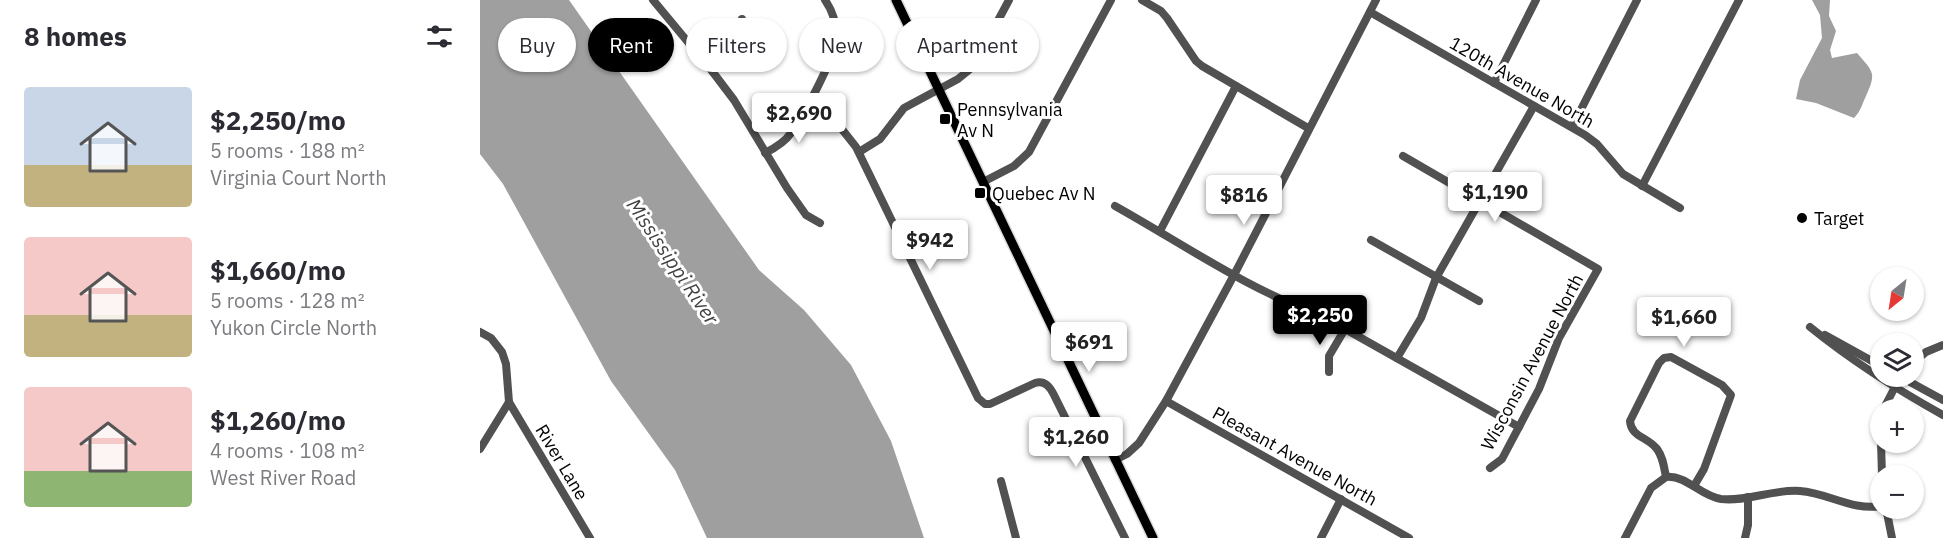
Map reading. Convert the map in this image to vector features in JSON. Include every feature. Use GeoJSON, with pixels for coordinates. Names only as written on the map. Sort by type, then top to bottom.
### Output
{"type":"FeatureCollection","features":[{"type":"Feature","properties":{"kind":"main road"},"geometry":{"type":"LineString","coordinates":[[896,0],[1153,538]]}},
{"type":"Feature","properties":{"kind":"street"},"geometry":{"type":"LineString","coordinates":[[653,0],[686,40]]}},
{"type":"Feature","properties":{"kind":"street"},"geometry":{"type":"LineString","coordinates":[[765,153],[785,140],[806,108],[830,62],[837,37],[836,26],[825,0]]}},
{"type":"Feature","properties":{"kind":"street"},"geometry":{"type":"LineString","coordinates":[[858,152],[880,139],[904,108],[958,79],[975,62],[1009,0]]}},
{"type":"Feature","properties":{"kind":"street"},"geometry":{"type":"LineString","coordinates":[[983,182],[1014,166],[1029,152],[1111,0]]}},
{"type":"Feature","properties":{"kind":"street"},"geometry":{"type":"LineString","coordinates":[[1142,0],[1161,11],[1196,61],[1308,128]]}},
{"type":"Feature","properties":{"kind":"street"},"geometry":{"type":"LineString","coordinates":[[1115,460],[1127,454],[1139,443],[1166,401],[1376,0]]}},
{"type":"Feature","properties":{"kind":"street"},"geometry":{"type":"LineString","coordinates":[[1494,83],[1536,0]]}},
{"type":"Feature","properties":{"kind":"street"},"geometry":{"type":"LineString","coordinates":[[1572,127],[1637,0]]}},
{"type":"Feature","properties":{"kind":"street"},"geometry":{"type":"LineString","coordinates":[[1642,186],[1739,0]]}},
{"type":"Feature","properties":{"kind":"street","name":"120th Avenue North"},"geometry":{"type":"LineString","coordinates":[[1370,12],[1591,139],[1615,167],[1680,208]]}},
{"type":"Feature","properties":{"kind":"street"},"geometry":{"type":"LineString","coordinates":[[713,72],[734,100],[765,153],[806,215],[820,223]]}},
{"type":"Feature","properties":{"kind":"street"},"geometry":{"type":"LineString","coordinates":[[1160,231],[1236,86]]}},
{"type":"Feature","properties":{"kind":"street"},"geometry":{"type":"LineString","coordinates":[[1397,358],[1421,318],[1436,278],[1534,106]]}},
{"type":"Feature","properties":{"kind":"street"},"geometry":{"type":"LineString","coordinates":[[806,108],[841,128],[849,136],[974,392],[985,404],[1039,382],[1047,384],[1125,538]]}},
{"type":"Feature","properties":{"kind":"street"},"geometry":{"type":"LineString","coordinates":[[1404,156],[1481,200]]}},
{"type":"Feature","properties":{"kind":"street","name":"Wisconsin Avenue North"},"geometry":{"type":"LineString","coordinates":[[1481,200],[1598,269],[1559,338],[1542,382],[1502,459],[1490,468]]}},
{"type":"Feature","properties":{"kind":"street"},"geometry":{"type":"LineString","coordinates":[[1115,206],[1234,275],[1295,307],[1322,316],[1519,427]]}},
{"type":"Feature","properties":{"kind":"street"},"geometry":{"type":"LineString","coordinates":[[1371,240],[1479,301]]}},
{"type":"Feature","properties":{"kind":"street"},"geometry":{"type":"LineString","coordinates":[[1870,360],[1810,327],[1870,371]]}},
{"type":"Feature","properties":{"kind":"street"},"geometry":{"type":"LineString","coordinates":[[1329,372],[1329,356],[1344,329]]}},
{"type":"Feature","properties":{"kind":"street"},"geometry":{"type":"LineString","coordinates":[[480,332],[495,342],[504,357],[508,402],[480,449]]}},
{"type":"Feature","properties":{"kind":"street"},"geometry":{"type":"LineString","coordinates":[[1924,354],[1943,345]]}},
{"type":"Feature","properties":{"kind":"street"},"geometry":{"type":"LineString","coordinates":[[1665,477],[1664,464],[1657,448],[1633,431],[1630,421],[1659,363],[1664,358],[1671,357],[1722,385],[1731,395],[1704,469],[1694,486]]}},
{"type":"Feature","properties":{"kind":"street"},"geometry":{"type":"LineString","coordinates":[[1919,387],[1943,400]]}},
{"type":"Feature","properties":{"kind":"street"},"geometry":{"type":"LineString","coordinates":[[1889,399],[1895,388],[1943,415]]}},
{"type":"Feature","properties":{"kind":"street","name":"Pleasant Avenue North"},"geometry":{"type":"LineString","coordinates":[[1166,401],[1409,538]]}},
{"type":"Feature","properties":{"kind":"street","name":"River Lane"},"geometry":{"type":"LineString","coordinates":[[508,402],[590,538]]}},
{"type":"Feature","properties":{"kind":"street"},"geometry":{"type":"LineString","coordinates":[[1625,538],[1651,488],[1665,477],[1682,479],[1707,495],[1721,499],[1796,491],[1817,493],[1855,506],[1870,508]]}},
{"type":"Feature","properties":{"kind":"street"},"geometry":{"type":"LineString","coordinates":[[1002,481],[1016,538]]}},
{"type":"Feature","properties":{"kind":"street"},"geometry":{"type":"LineString","coordinates":[[1745,538],[1748,525],[1748,497]]}},
{"type":"Feature","properties":{"kind":"street"},"geometry":{"type":"LineString","coordinates":[[1321,538],[1341,500]]}},
{"type":"Feature","properties":{"kind":"street"},"geometry":{"type":"LineString","coordinates":[[1888,519],[1892,538]]}},
{"type":"Feature","properties":{"kind":"water","name":"Mississippi River"},"geometry":{"type":"Polygon","coordinates":[[[480,0],[569,0],[588,27],[588,72],[620,72],[759,270],[804,310],[851,365],[891,441],[924,538],[707,538],[675,470],[611,381],[503,184],[480,154],[480,0]]]}},
{"type":"Feature","properties":{"kind":"water"},"geometry":{"type":"Polygon","coordinates":[[[1812,0],[1830,0],[1829,16],[1836,31],[1830,50],[1832,58],[1857,53],[1872,73],[1869,88],[1854,118],[1816,103],[1796,99],[1800,80],[1822,38],[1820,15],[1812,0]]]}},
{"type":"Feature","properties":{"kind":"place","name":"Pennsylvania Av N"},"geometry":{"type":"Point","coordinates":[945,119]}},
{"type":"Feature","properties":{"kind":"place","name":"Quebec Av N"},"geometry":{"type":"Point","coordinates":[980,193]}},
{"type":"Feature","properties":{"kind":"place","name":"Target"},"geometry":{"type":"Point","coordinates":[1802,218]}}]}
